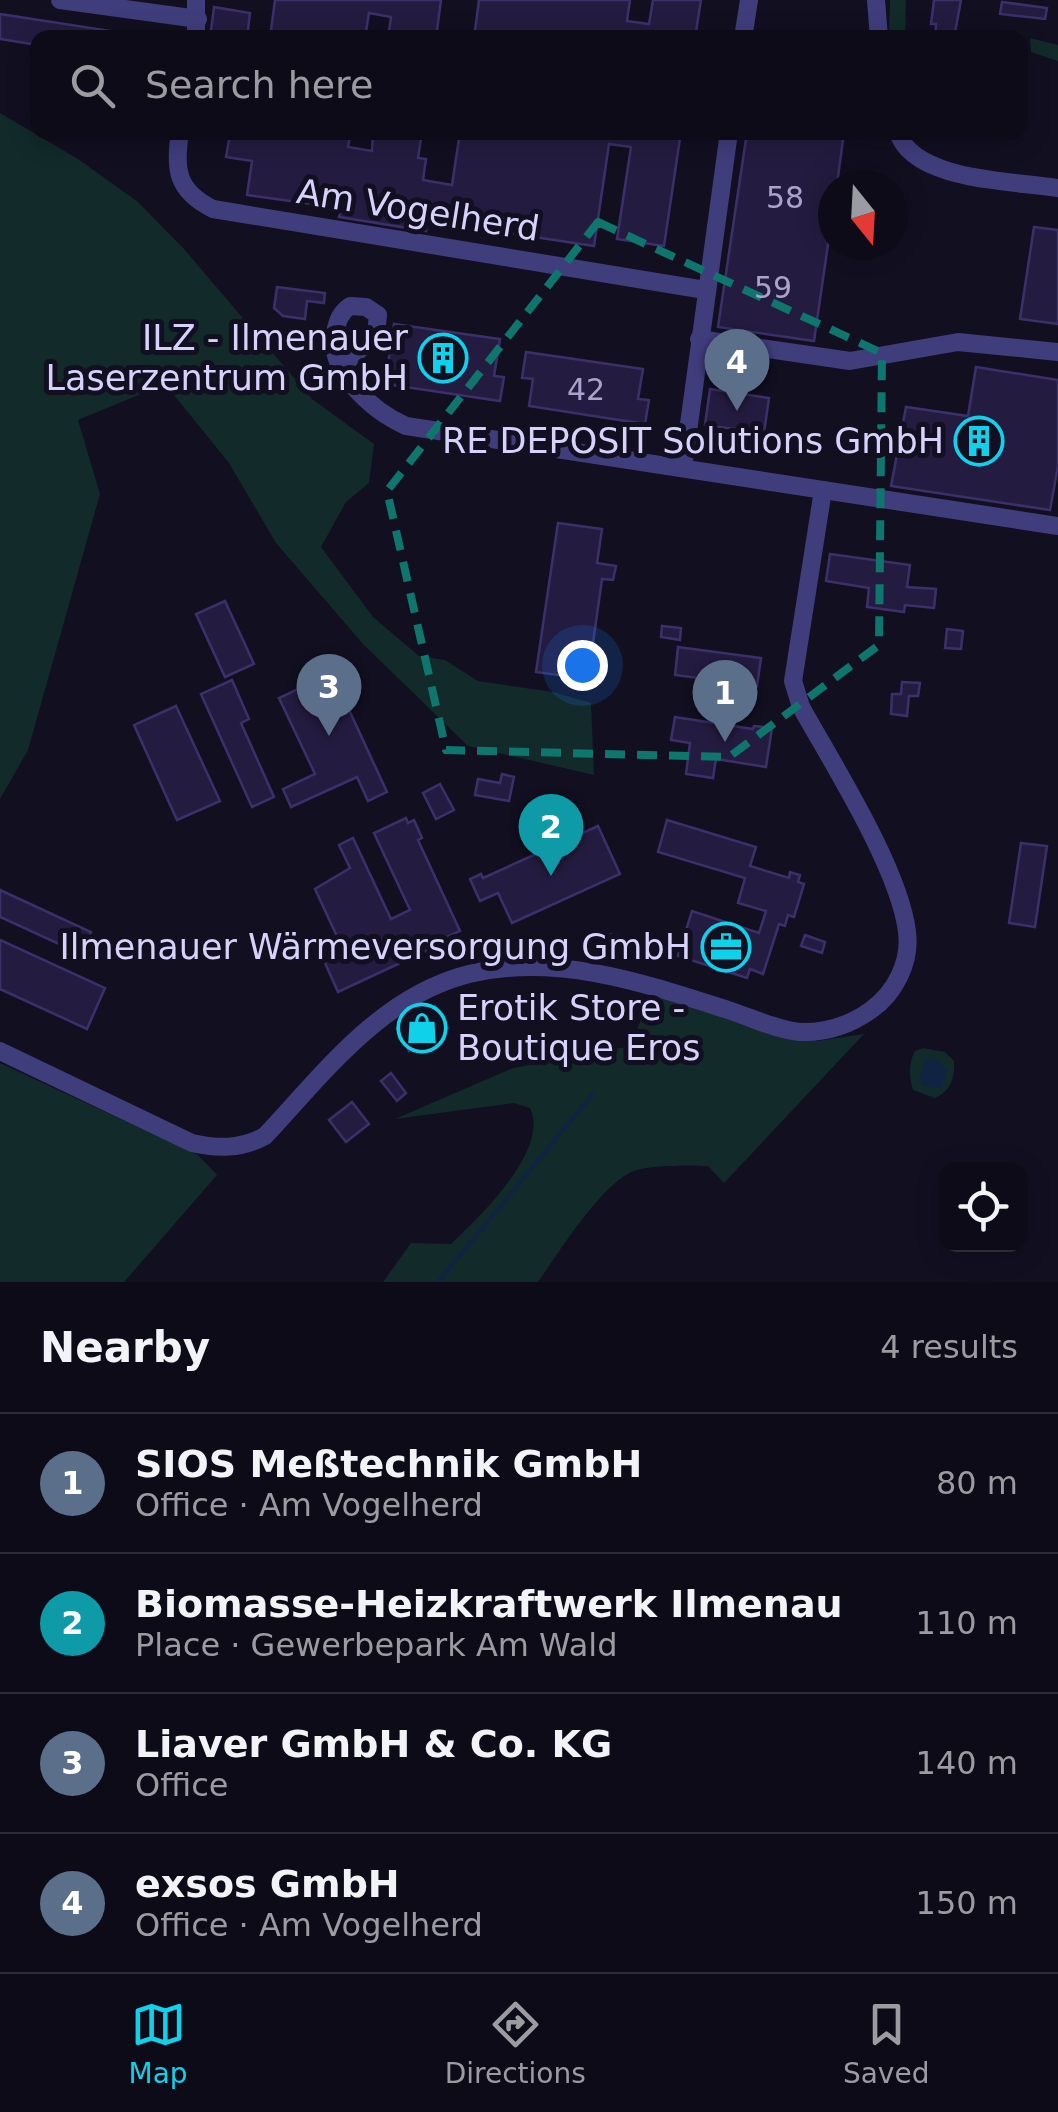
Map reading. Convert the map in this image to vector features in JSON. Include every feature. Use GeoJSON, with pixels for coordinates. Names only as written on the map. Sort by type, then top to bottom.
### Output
{"type":"FeatureCollection","features":[{"type":"Feature","properties":{"kind":"street"},"geometry":{"type":"LineString","coordinates":[[60,0],[197,19]]}},
{"type":"Feature","properties":{"kind":"street"},"geometry":{"type":"LineString","coordinates":[[745,30],[749,0]]}},
{"type":"Feature","properties":{"kind":"street"},"geometry":{"type":"LineString","coordinates":[[876,0],[879,30]]}},
{"type":"Feature","properties":{"kind":"street","name":"Am Vogelherd"},"geometry":{"type":"LineString","coordinates":[[180,140],[180,178],[194,200],[212,209],[705,290]]}},
{"type":"Feature","properties":{"kind":"street"},"geometry":{"type":"LineString","coordinates":[[683,468],[728,140]]}},
{"type":"Feature","properties":{"kind":"street"},"geometry":{"type":"LineString","coordinates":[[902,140],[908,152],[940,169],[1058,188]]}},
{"type":"Feature","properties":{"kind":"street"},"geometry":{"type":"LineString","coordinates":[[699,339],[850,362],[958,342],[1058,352]]}},
{"type":"Feature","properties":{"kind":"street"},"geometry":{"type":"LineString","coordinates":[[340,369],[355,388],[406,426],[1058,526]]}},
{"type":"Feature","properties":{"kind":"street"},"geometry":{"type":"LineString","coordinates":[[0,1050],[192,1143],[213,1148],[250,1144],[265,1136],[380,1018],[418,994],[468,975],[539,967],[596,972],[797,1032],[829,1030],[856,1020],[880,1004],[896,983],[907,949],[900,901],[872,837],[801,707],[793,681],[823,490]]}},
{"type":"Feature","properties":{"kind":"highlighted area"},"geometry":{"type":"Polygon","coordinates":[[[598,222],[882,353],[879,645],[729,757],[446,750],[387,491],[598,222]]]}},
{"type":"Feature","properties":{"kind":"green space"},"geometry":{"type":"Polygon","coordinates":[[[890,0],[906,0],[905,30],[889,30],[890,0]]]}},
{"type":"Feature","properties":{"kind":"green space"},"geometry":{"type":"Polygon","coordinates":[[[1030,38],[1058,45],[1058,61],[1031,52],[1030,38]]]}},
{"type":"Feature","properties":{"kind":"green space"},"geometry":{"type":"Polygon","coordinates":[[[0,113],[30,131],[30,140],[46,140],[138,202],[184,249],[312,399],[374,444],[369,483],[346,502],[321,547],[373,617],[419,656],[445,660],[478,681],[553,692],[591,703],[594,775],[468,746],[363,644],[276,543],[229,463],[165,384],[78,420],[100,494],[28,750],[0,799],[0,113]]]}},
{"type":"Feature","properties":{"kind":"green space"},"geometry":{"type":"Polygon","coordinates":[[[650,995],[817,1041],[864,1034],[724,1183],[708,1166],[657,1167],[629,1173],[592,1207],[538,1282],[383,1282],[411,1243],[451,1244],[478,1217],[521,1162],[534,1125],[530,1108],[514,1103],[395,1119],[513,1068],[631,1046],[650,995]]]}},
{"type":"Feature","properties":{"kind":"green space"},"geometry":{"type":"Polygon","coordinates":[[[923,1048],[945,1052],[954,1061],[951,1083],[935,1098],[913,1090],[911,1061],[915,1051],[923,1048]]]}},
{"type":"Feature","properties":{"kind":"green space"},"geometry":{"type":"Polygon","coordinates":[[[0,1063],[198,1155],[217,1175],[124,1282],[0,1282],[0,1063]]]}},
{"type":"Feature","properties":{"kind":"water"},"geometry":{"type":"Polygon","coordinates":[[[925,1059],[937,1060],[947,1070],[941,1088],[922,1085],[925,1059]]]}},
{"type":"Feature","properties":{"kind":"building"},"geometry":{"type":"Polygon","coordinates":[[[275,0],[441,0],[437,30],[389,30],[391,17],[369,13],[366,30],[271,30],[275,0]]]}},
{"type":"Feature","properties":{"kind":"building"},"geometry":{"type":"Polygon","coordinates":[[[479,0],[630,0],[627,21],[649,24],[653,0],[701,0],[696,30],[475,30],[479,0]]]}},
{"type":"Feature","properties":{"kind":"building"},"geometry":{"type":"Polygon","coordinates":[[[934,0],[961,0],[955,30],[936,30],[936,24],[931,24],[934,0]]]}},
{"type":"Feature","properties":{"kind":"building"},"geometry":{"type":"Polygon","coordinates":[[[1002,2],[1047,8],[1045,19],[1000,14],[1002,2]]]}},
{"type":"Feature","properties":{"kind":"building"},"geometry":{"type":"Polygon","coordinates":[[[214,7],[250,13],[248,30],[211,30],[214,7]]]}},
{"type":"Feature","properties":{"kind":"building"},"geometry":{"type":"Polygon","coordinates":[[[0,14],[104,30],[30,30],[30,44],[0,39],[0,14]]]}},
{"type":"Feature","properties":{"kind":"building"},"geometry":{"type":"Polygon","coordinates":[[[229,140],[349,140],[348,147],[372,151],[373,140],[421,140],[418,158],[426,159],[423,180],[452,185],[459,140],[680,140],[664,246],[617,239],[631,147],[609,144],[594,246],[428,221],[426,231],[339,217],[341,208],[247,195],[252,161],[226,157],[229,140]]]}},
{"type":"Feature","properties":{"kind":"building"},"geometry":{"type":"Polygon","coordinates":[[[746,140],[843,140],[839,170],[818,170],[818,260],[826,260],[814,341],[718,327],[746,140]]]}},
{"type":"Feature","properties":{"kind":"building"},"geometry":{"type":"Polygon","coordinates":[[[1034,227],[1058,230],[1058,324],[1020,319],[1034,227]]]}},
{"type":"Feature","properties":{"kind":"building"},"geometry":{"type":"Polygon","coordinates":[[[277,287],[325,293],[324,303],[307,301],[305,319],[283,316],[274,308],[277,287]]]}},
{"type":"Feature","properties":{"kind":"building","name":"ILZ - Ilmenauer Laserzentrum GmbH"},"geometry":{"type":"Polygon","coordinates":[[[394,324],[500,339],[494,376],[504,377],[500,401],[385,384],[394,324]]]}},
{"type":"Feature","properties":{"kind":"building"},"geometry":{"type":"Polygon","coordinates":[[[526,352],[643,369],[638,399],[649,400],[645,424],[529,406],[533,379],[522,378],[526,352]]]}},
{"type":"Feature","properties":{"kind":"building","name":"RE DEPOSIT Solutions GmbH"},"geometry":{"type":"Polygon","coordinates":[[[976,367],[1058,380],[1058,466],[1050,510],[891,486],[906,407],[968,416],[976,367]]]}},
{"type":"Feature","properties":{"kind":"building"},"geometry":{"type":"Polygon","coordinates":[[[710,389],[769,398],[764,433],[705,425],[710,389]]]}},
{"type":"Feature","properties":{"kind":"building"},"geometry":{"type":"Polygon","coordinates":[[[558,523],[602,529],[597,563],[616,566],[613,580],[602,579],[588,679],[536,672],[558,523]]]}},
{"type":"Feature","properties":{"kind":"building"},"geometry":{"type":"Polygon","coordinates":[[[830,554],[910,565],[907,587],[936,589],[934,608],[905,605],[904,612],[867,607],[869,588],[826,581],[830,554]]]}},
{"type":"Feature","properties":{"kind":"building"},"geometry":{"type":"Polygon","coordinates":[[[225,601],[254,664],[225,677],[196,614],[225,601]]]}},
{"type":"Feature","properties":{"kind":"building"},"geometry":{"type":"Polygon","coordinates":[[[662,626],[681,628],[680,640],[661,637],[662,626]]]}},
{"type":"Feature","properties":{"kind":"building"},"geometry":{"type":"Polygon","coordinates":[[[947,629],[963,631],[961,649],[945,648],[947,629]]]}},
{"type":"Feature","properties":{"kind":"building"},"geometry":{"type":"Polygon","coordinates":[[[678,647],[761,658],[757,686],[675,675],[678,647]]]}},
{"type":"Feature","properties":{"kind":"building"},"geometry":{"type":"Polygon","coordinates":[[[332,673],[387,792],[368,801],[357,777],[291,807],[283,789],[315,774],[279,698],[332,673]]]}},
{"type":"Feature","properties":{"kind":"building"},"geometry":{"type":"Polygon","coordinates":[[[232,680],[249,719],[241,723],[274,797],[252,807],[201,694],[232,680]]]}},
{"type":"Feature","properties":{"kind":"building"},"geometry":{"type":"Polygon","coordinates":[[[902,682],[920,683],[918,696],[909,696],[907,716],[891,714],[892,694],[901,694],[902,682]]]}},
{"type":"Feature","properties":{"kind":"building"},"geometry":{"type":"Polygon","coordinates":[[[176,706],[220,801],[177,820],[134,725],[176,706]]]}},
{"type":"Feature","properties":{"kind":"building"},"geometry":{"type":"Polygon","coordinates":[[[675,717],[753,729],[772,728],[766,767],[716,759],[713,778],[686,774],[690,743],[671,740],[675,717]]]}},
{"type":"Feature","properties":{"kind":"building"},"geometry":{"type":"Polygon","coordinates":[[[502,774],[514,777],[509,801],[475,795],[478,779],[500,783],[502,774]]]}},
{"type":"Feature","properties":{"kind":"building"},"geometry":{"type":"Polygon","coordinates":[[[440,784],[454,810],[436,819],[423,793],[440,784]]]}},
{"type":"Feature","properties":{"kind":"building"},"geometry":{"type":"Polygon","coordinates":[[[406,818],[408,823],[414,820],[422,838],[418,840],[460,931],[338,992],[320,952],[340,943],[315,889],[350,868],[339,845],[353,838],[391,919],[410,910],[374,833],[406,818]]]}},
{"type":"Feature","properties":{"kind":"building"},"geometry":{"type":"Polygon","coordinates":[[[667,820],[756,847],[750,866],[789,878],[790,872],[800,875],[798,882],[804,884],[794,917],[788,915],[785,926],[779,924],[763,974],[750,969],[747,978],[678,956],[692,911],[759,933],[766,911],[738,903],[745,878],[658,852],[667,820]]]}},
{"type":"Feature","properties":{"kind":"building"},"geometry":{"type":"Polygon","coordinates":[[[598,826],[620,874],[512,923],[498,893],[480,901],[470,879],[481,874],[483,878],[598,826]]]}},
{"type":"Feature","properties":{"kind":"building"},"geometry":{"type":"Polygon","coordinates":[[[1021,843],[1047,846],[1035,927],[1009,923],[1021,843]]]}},
{"type":"Feature","properties":{"kind":"building"},"geometry":{"type":"Polygon","coordinates":[[[0,890],[91,932],[81,954],[0,917],[0,890]]]}},
{"type":"Feature","properties":{"kind":"building"},"geometry":{"type":"Polygon","coordinates":[[[590,932],[621,936],[618,960],[587,956],[590,932]]]}},
{"type":"Feature","properties":{"kind":"building"},"geometry":{"type":"Polygon","coordinates":[[[805,935],[825,942],[822,953],[801,946],[805,935]]]}},
{"type":"Feature","properties":{"kind":"building"},"geometry":{"type":"Polygon","coordinates":[[[0,940],[105,988],[87,1029],[0,989],[0,940]]]}},
{"type":"Feature","properties":{"kind":"building","name":"Erotik Store - Boutique Eros"},"geometry":{"type":"Polygon","coordinates":[[[435,1006],[448,1028],[409,1051],[397,1029],[435,1006]]]}},
{"type":"Feature","properties":{"kind":"building"},"geometry":{"type":"Polygon","coordinates":[[[391,1073],[406,1093],[397,1101],[381,1081],[391,1073]]]}},
{"type":"Feature","properties":{"kind":"building"},"geometry":{"type":"Polygon","coordinates":[[[352,1102],[369,1124],[346,1142],[329,1120],[352,1102]]]}},
{"type":"Feature","properties":{"kind":"waterway"},"geometry":{"type":"LineString","coordinates":[[438,1282],[592,1095]]}},
{"type":"Feature","properties":{"kind":"place","name":"ILZ - Ilmenauer Laserzentrum GmbH"},"geometry":{"type":"Point","coordinates":[443,358]}},
{"type":"Feature","properties":{"kind":"place","name":"exsos GmbH"},"geometry":{"type":"Point","coordinates":[737,411]}},
{"type":"Feature","properties":{"kind":"place","name":"RE DEPOSIT Solutions GmbH"},"geometry":{"type":"Point","coordinates":[979,441]}},
{"type":"Feature","properties":{"kind":"place","name":"Liaver GmbH & Co. KG"},"geometry":{"type":"Point","coordinates":[329,736]}},
{"type":"Feature","properties":{"kind":"place","name":"SIOS Meßtechnik GmbH"},"geometry":{"type":"Point","coordinates":[725,742]}},
{"type":"Feature","properties":{"kind":"place","name":"Biomasse-Heizkraftwerk Ilmenau"},"geometry":{"type":"Point","coordinates":[551,876]}},
{"type":"Feature","properties":{"kind":"place","name":"Ilmenauer Wärmeversorgung GmbH"},"geometry":{"type":"Point","coordinates":[726,947]}},
{"type":"Feature","properties":{"kind":"place","name":"Erotik Store - Boutique Eros"},"geometry":{"type":"Point","coordinates":[422,1028]}}]}
